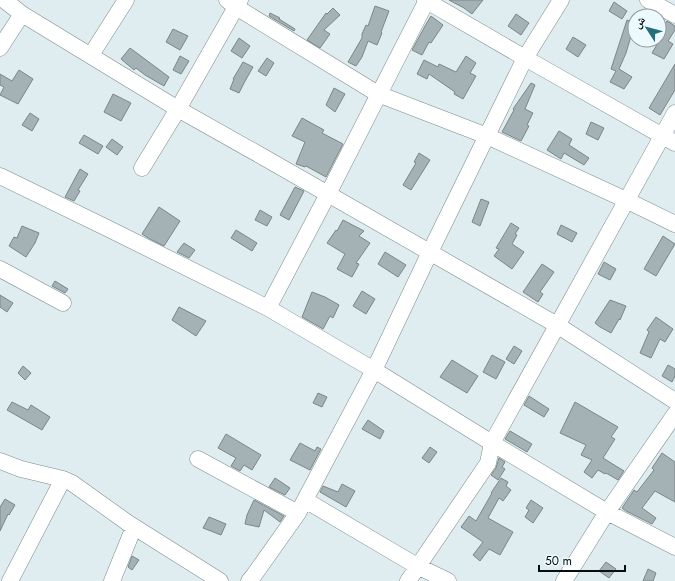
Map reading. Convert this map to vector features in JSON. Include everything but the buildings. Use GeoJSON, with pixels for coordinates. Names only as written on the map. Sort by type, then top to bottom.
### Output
{"type":"FeatureCollection","features":[{"type":"Feature","properties":{"kind":"street"},"geometry":{"type":"LineString","coordinates":[[4,0],[22,14],[178,109],[557,325],[675,401]]}},
{"type":"Feature","properties":{"kind":"street"},"geometry":{"type":"LineString","coordinates":[[91,55],[126,0]]}},
{"type":"Feature","properties":{"kind":"street"},"geometry":{"type":"LineString","coordinates":[[268,308],[328,194],[426,0],[668,140]]}},
{"type":"Feature","properties":{"kind":"street"},"geometry":{"type":"LineString","coordinates":[[248,581],[254,575],[301,506],[374,370],[525,58],[561,0]]}},
{"type":"Feature","properties":{"kind":"street"},"geometry":{"type":"LineString","coordinates":[[648,0],[675,15]]}},
{"type":"Feature","properties":{"kind":"street"},"geometry":{"type":"LineString","coordinates":[[142,168],[178,109],[234,2],[378,94],[487,136],[675,224]]}},
{"type":"Feature","properties":{"kind":"street"},"geometry":{"type":"LineString","coordinates":[[0,48],[22,14]]}},
{"type":"Feature","properties":{"kind":"street"},"geometry":{"type":"LineString","coordinates":[[408,581],[488,463],[492,443],[626,200],[668,140],[675,113]]}},
{"type":"Feature","properties":{"kind":"street"},"geometry":{"type":"LineString","coordinates":[[0,176],[268,308],[374,370],[607,512],[675,547]]}},
{"type":"Feature","properties":{"kind":"street"},"geometry":{"type":"LineString","coordinates":[[0,269],[63,303]]}},
{"type":"Feature","properties":{"kind":"street"},"geometry":{"type":"LineString","coordinates":[[564,581],[607,512],[675,414]]}},
{"type":"Feature","properties":{"kind":"street"},"geometry":{"type":"LineString","coordinates":[[198,459],[301,506],[448,581]]}},
{"type":"Feature","properties":{"kind":"street"},"geometry":{"type":"LineString","coordinates":[[0,461],[22,469],[72,482],[134,527],[220,581]]}},
{"type":"Feature","properties":{"kind":"street"},"geometry":{"type":"LineString","coordinates":[[10,581],[63,479]]}},
{"type":"Feature","properties":{"kind":"street"},"geometry":{"type":"LineString","coordinates":[[112,581],[134,527]]}}]}
